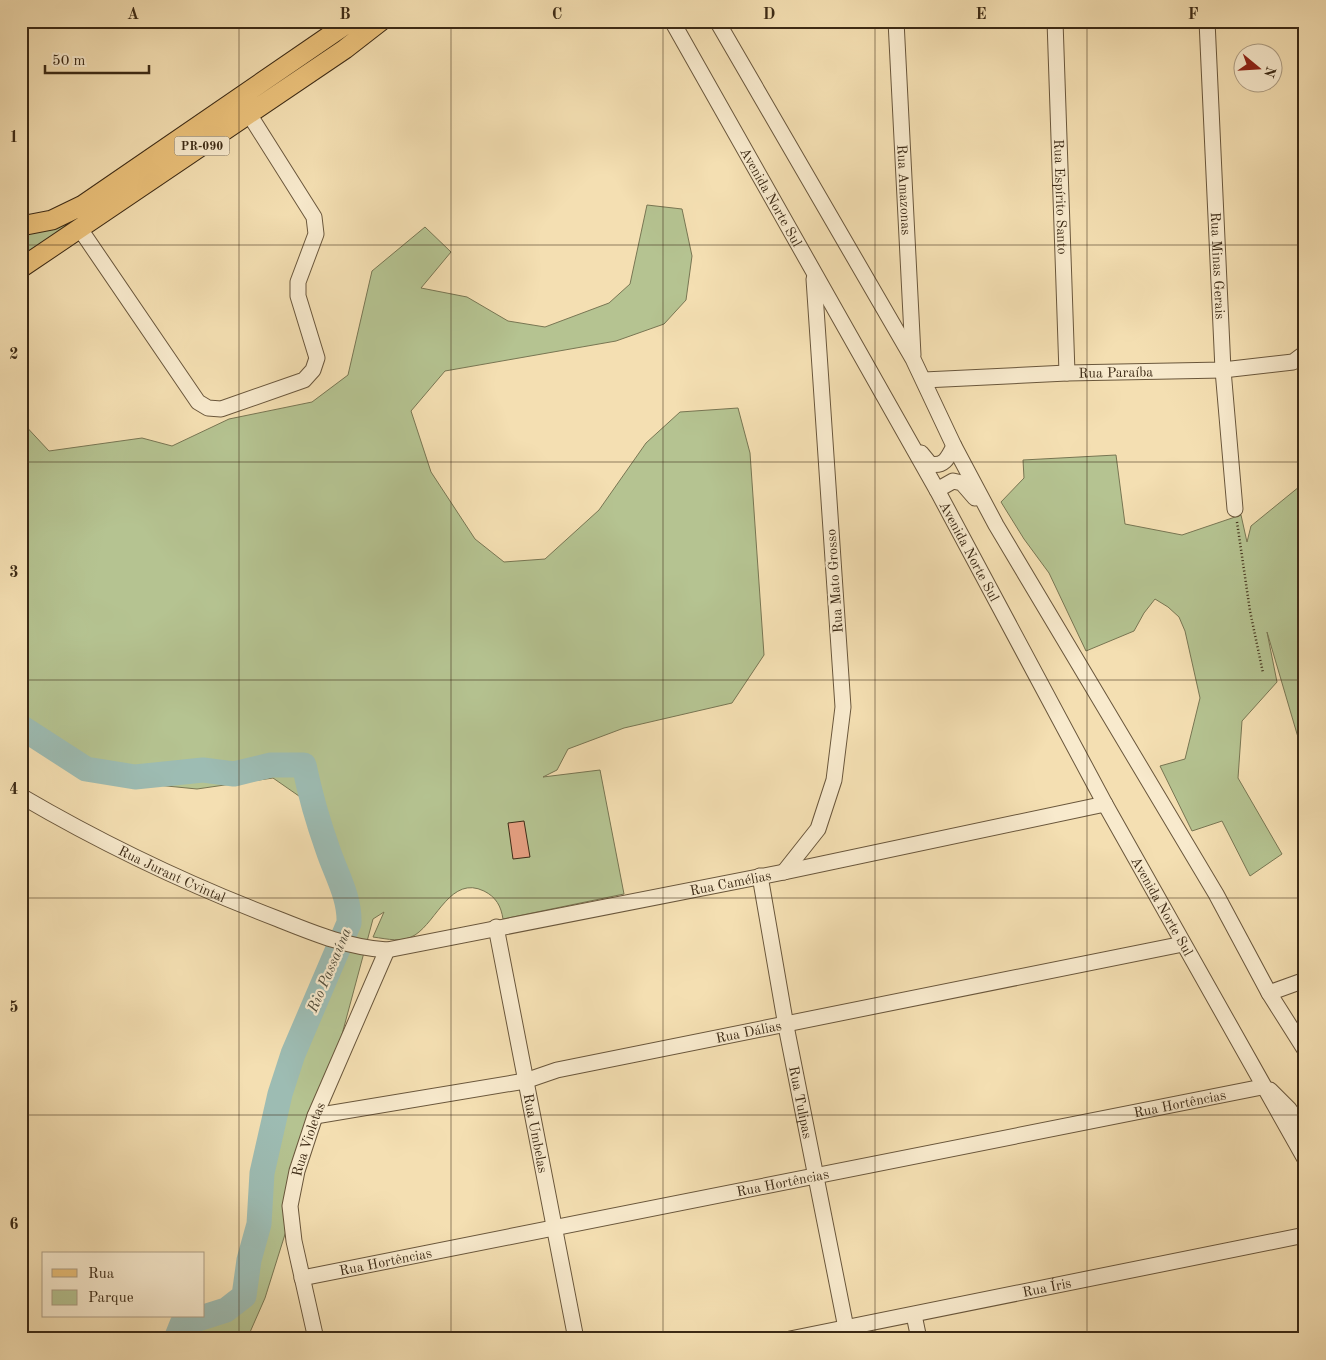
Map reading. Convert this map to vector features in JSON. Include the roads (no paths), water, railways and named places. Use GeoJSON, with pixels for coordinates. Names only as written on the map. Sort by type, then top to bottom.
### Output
{"type":"FeatureCollection","features":[{"type":"Feature","properties":{"kind":"main road","name":"PR-090"},"geometry":{"type":"LineString","coordinates":[[21,226],[52,220],[83,205],[352,21]]}},
{"type":"Feature","properties":{"kind":"main road","name":"PR-090"},"geometry":{"type":"LineString","coordinates":[[21,268],[381,21]]}},
{"type":"Feature","properties":{"kind":"street","name":"Avenida Norte Sul"},"geometry":{"type":"LineString","coordinates":[[672,21],[813,275],[937,490],[1105,804],[1305,1160]]}},
{"type":"Feature","properties":{"kind":"street"},"geometry":{"type":"LineString","coordinates":[[717,21],[913,359],[954,446],[996,525],[1216,894],[1269,993],[1305,1050]]}},
{"type":"Feature","properties":{"kind":"street","name":"Rua Amazonas"},"geometry":{"type":"LineString","coordinates":[[896,21],[913,359]]}},
{"type":"Feature","properties":{"kind":"street","name":"Rua Espírito Santo"},"geometry":{"type":"LineString","coordinates":[[1055,21],[1067,373]]}},
{"type":"Feature","properties":{"kind":"street","name":"Rua Minas Gerais"},"geometry":{"type":"LineString","coordinates":[[1207,21],[1223,370],[1235,509]]}},
{"type":"Feature","properties":{"kind":"street"},"geometry":{"type":"LineString","coordinates":[[80,229],[198,402],[208,408],[221,409],[304,380],[313,370],[317,358],[298,296],[298,282],[316,234],[314,217],[248,114]]}},
{"type":"Feature","properties":{"kind":"street","name":"Rua Mato Grosso"},"geometry":{"type":"LineString","coordinates":[[784,872],[818,829],[834,780],[843,707],[813,275]]}},
{"type":"Feature","properties":{"kind":"street","name":"Rua Paraíba"},"geometry":{"type":"LineString","coordinates":[[924,380],[1067,373],[1223,370],[1293,362],[1305,353]]}},
{"type":"Feature","properties":{"kind":"street"},"geometry":{"type":"LineString","coordinates":[[904,432],[930,464],[940,465],[947,460],[954,446]]}},
{"type":"Feature","properties":{"kind":"street"},"geometry":{"type":"LineString","coordinates":[[937,490],[953,481],[962,483],[996,525]]}},
{"type":"Feature","properties":{"kind":"street","name":"Rua Jurant Cvintal"},"geometry":{"type":"LineString","coordinates":[[21,796],[151,866],[252,909],[354,946]]}},
{"type":"Feature","properties":{"kind":"street","name":"Rua Camélias"},"geometry":{"type":"LineString","coordinates":[[354,946],[387,950],[496,927],[784,872],[1105,804]]}},
{"type":"Feature","properties":{"kind":"street","name":"Rua Tulipas"},"geometry":{"type":"LineString","coordinates":[[760,876],[786,1026],[818,1176],[846,1328]]}},
{"type":"Feature","properties":{"kind":"street","name":"Rua Umbelas"},"geometry":{"type":"LineString","coordinates":[[496,927],[576,1339]]}},
{"type":"Feature","properties":{"kind":"street","name":"Rua Dálias"},"geometry":{"type":"LineString","coordinates":[[316,1116],[525,1082],[557,1070],[786,1026],[1183,944]]}},
{"type":"Feature","properties":{"kind":"street","name":"Rua Violetas"},"geometry":{"type":"LineString","coordinates":[[316,1339],[294,1241],[290,1206],[297,1171],[316,1116],[387,950]]}},
{"type":"Feature","properties":{"kind":"street"},"geometry":{"type":"LineString","coordinates":[[1269,993],[1305,980]]}},
{"type":"Feature","properties":{"kind":"street","name":"Avenida Norte Sul"},"geometry":{"type":"LineString","coordinates":[[1262,1085],[1280,1098],[1305,1132]]}},
{"type":"Feature","properties":{"kind":"street","name":"Rua Hortências"},"geometry":{"type":"LineString","coordinates":[[302,1278],[555,1229],[1262,1085]]}},
{"type":"Feature","properties":{"kind":"street","name":"Rua Íris"},"geometry":{"type":"LineString","coordinates":[[790,1339],[1305,1235]]}},
{"type":"Feature","properties":{"kind":"street"},"geometry":{"type":"LineString","coordinates":[[914,1315],[919,1339]]}},
{"type":"Feature","properties":{"kind":"waterway","name":"Rio Passaúna"},"geometry":{"type":"LineString","coordinates":[[21,727],[86,769],[135,777],[203,770],[234,774],[271,765],[304,765],[328,850],[342,886],[349,913],[349,923],[293,1054],[280,1094],[262,1173],[259,1224],[249,1260],[244,1296],[226,1310],[205,1317]]}},
{"type":"Feature","properties":{"kind":"waterway","name":"Rio Passaúna"},"geometry":{"type":"LineString","coordinates":[[176,1339],[182,1324],[201,1318]]}}]}
